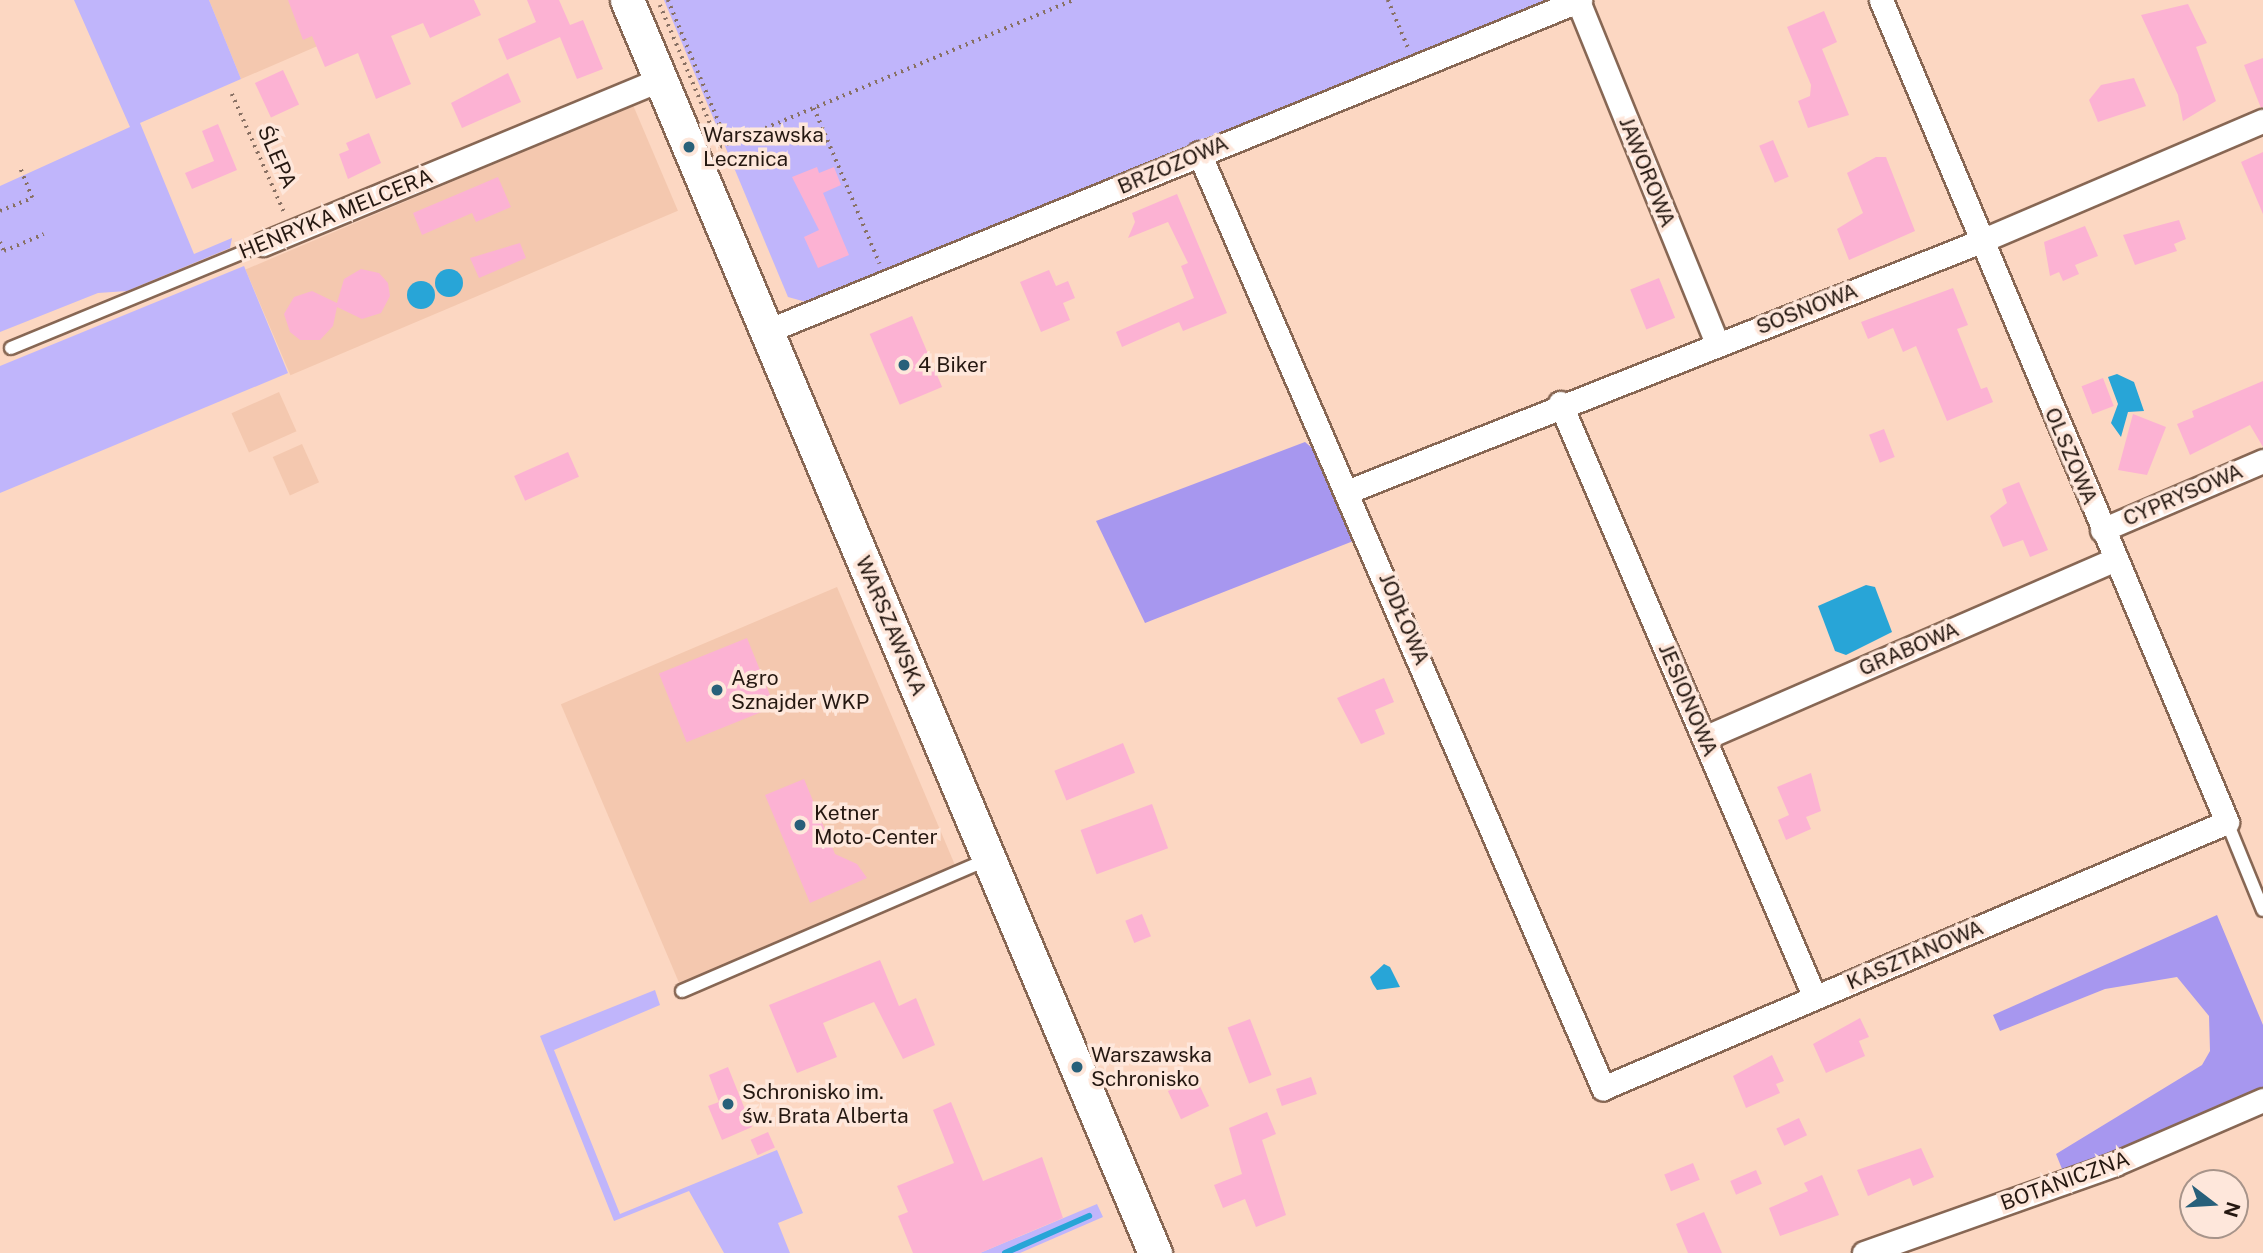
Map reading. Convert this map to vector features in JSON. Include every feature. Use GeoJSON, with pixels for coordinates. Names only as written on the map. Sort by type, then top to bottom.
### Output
{"type":"FeatureCollection","features":[{"type":"Feature","properties":{"kind":"main road","name":"WARSZAWSKA"},"geometry":{"type":"LineString","coordinates":[[627,0],[1155,1253]]}},
{"type":"Feature","properties":{"kind":"street","name":"BRZOZOWA"},"geometry":{"type":"LineString","coordinates":[[767,331],[1579,0]]}},
{"type":"Feature","properties":{"kind":"street","name":"JAWOROWA"},"geometry":{"type":"LineString","coordinates":[[1579,0],[1717,343]]}},
{"type":"Feature","properties":{"kind":"street","name":"OLSZOWA"},"geometry":{"type":"LineString","coordinates":[[1881,0],[2114,561],[2227,822]]}},
{"type":"Feature","properties":{"kind":"street","name":"HENRYKA MELCERA"},"geometry":{"type":"LineString","coordinates":[[263,244],[661,79]]}},
{"type":"Feature","properties":{"kind":"street","name":"SOSNOWA"},"geometry":{"type":"LineString","coordinates":[[1349,491],[1560,403],[1981,241],[2263,121]]}},
{"type":"Feature","properties":{"kind":"street","name":"JODŁOWA"},"geometry":{"type":"LineString","coordinates":[[1199,153],[1322,448],[1349,491],[1603,1088]]}},
{"type":"Feature","properties":{"kind":"street","name":"JESIONOWA"},"geometry":{"type":"LineString","coordinates":[[1560,403],[1815,998]]}},
{"type":"Feature","properties":{"kind":"street","name":"CYPRYSOWA"},"geometry":{"type":"LineString","coordinates":[[2102,530],[2263,461]]}},
{"type":"Feature","properties":{"kind":"street","name":"GRABOWA"},"geometry":{"type":"LineString","coordinates":[[1704,738],[2114,561]]}},
{"type":"Feature","properties":{"kind":"street","name":"KASZTANOWA"},"geometry":{"type":"LineString","coordinates":[[1603,1088],[2227,822]]}},
{"type":"Feature","properties":{"kind":"street","name":"BOTANICZNA"},"geometry":{"type":"LineString","coordinates":[[1864,1253],[2115,1164],[2263,1100]]}},
{"type":"Feature","properties":{"kind":"lane","name":"HENRYKA MELCERA"},"geometry":{"type":"LineString","coordinates":[[11,348],[263,244]]}},
{"type":"Feature","properties":{"kind":"lane","name":"OLSZOWA"},"geometry":{"type":"LineString","coordinates":[[2227,822],[2263,910]]}},
{"type":"Feature","properties":{"kind":"lane"},"geometry":{"type":"LineString","coordinates":[[682,991],[990,859]]}},
{"type":"Feature","properties":{"kind":"path"},"geometry":{"type":"LineString","coordinates":[[656,0],[720,147],[1074,0]]}},
{"type":"Feature","properties":{"kind":"path"},"geometry":{"type":"LineString","coordinates":[[668,0],[728,144]]}},
{"type":"Feature","properties":{"kind":"path"},"geometry":{"type":"LineString","coordinates":[[1388,0],[1409,51]]}},
{"type":"Feature","properties":{"kind":"path"},"geometry":{"type":"LineString","coordinates":[[1396,56],[1422,46]]}},
{"type":"Feature","properties":{"kind":"path","name":"ŚLEPA"},"geometry":{"type":"LineString","coordinates":[[232,94],[293,232]]}},
{"type":"Feature","properties":{"kind":"path"},"geometry":{"type":"LineString","coordinates":[[814,108],[881,267],[894,261]]}},
{"type":"Feature","properties":{"kind":"path"},"geometry":{"type":"LineString","coordinates":[[0,211],[32,198],[20,167]]}},
{"type":"Feature","properties":{"kind":"path"},"geometry":{"type":"LineString","coordinates":[[0,242],[4,251],[44,234]]}},
{"type":"Feature","properties":{"kind":"shaded area"},"geometry":{"type":"Polygon","coordinates":[[[74,0],[209,0],[241,79],[140,123],[194,254],[232,238],[230,248],[127,291],[98,293],[0,332],[0,186],[130,127],[74,0]]]}},
{"type":"Feature","properties":{"kind":"shaded area"},"geometry":{"type":"Polygon","coordinates":[[[209,0],[424,0],[241,79],[209,0]]]}},
{"type":"Feature","properties":{"kind":"shaded area"},"geometry":{"type":"Polygon","coordinates":[[[664,0],[1546,0],[806,302],[788,297],[664,0]]]}},
{"type":"Feature","properties":{"kind":"shaded area"},"geometry":{"type":"Polygon","coordinates":[[[633,105],[678,211],[290,375],[245,269],[633,105]]]}},
{"type":"Feature","properties":{"kind":"shaded area"},"geometry":{"type":"Polygon","coordinates":[[[244,266],[288,373],[0,493],[0,366],[244,266]]]}},
{"type":"Feature","properties":{"kind":"shaded area"},"geometry":{"type":"Polygon","coordinates":[[[279,392],[296,431],[249,452],[231,413],[279,392]]]}},
{"type":"Feature","properties":{"kind":"shaded area"},"geometry":{"type":"Polygon","coordinates":[[[1305,442],[1324,458],[1361,538],[1145,623],[1096,521],[1305,442]]]}},
{"type":"Feature","properties":{"kind":"shaded area"},"geometry":{"type":"Polygon","coordinates":[[[302,444],[319,482],[290,495],[273,457],[302,444]]]}},
{"type":"Feature","properties":{"kind":"shaded area"},"geometry":{"type":"Polygon","coordinates":[[[837,587],[955,866],[679,983],[561,704],[837,587]]]}},
{"type":"Feature","properties":{"kind":"shaded area"},"geometry":{"type":"Polygon","coordinates":[[[2217,915],[2263,1025],[2263,1093],[2064,1174],[2056,1154],[2202,1065],[2210,1051],[2209,1016],[2177,977],[2105,989],[2000,1031],[1993,1015],[2217,915]]]}},
{"type":"Feature","properties":{"kind":"shaded area"},"geometry":{"type":"Polygon","coordinates":[[[655,990],[660,1005],[554,1050],[620,1214],[777,1150],[803,1213],[778,1223],[790,1253],[724,1253],[689,1191],[614,1221],[540,1036],[655,990]]]}},
{"type":"Feature","properties":{"kind":"shaded area"},"geometry":{"type":"Polygon","coordinates":[[[1097,1204],[1103,1217],[1020,1253],[980,1253],[1097,1204]]]}},
{"type":"Feature","properties":{"kind":"water"},"geometry":{"type":"Polygon","coordinates":[[[449,269],[459,273],[463,283],[459,293],[449,297],[439,293],[435,283],[439,273],[449,269]]]}},
{"type":"Feature","properties":{"kind":"water"},"geometry":{"type":"Polygon","coordinates":[[[421,281],[431,285],[435,295],[431,305],[421,309],[411,305],[407,295],[411,285],[421,281]]]}},
{"type":"Feature","properties":{"kind":"water"},"geometry":{"type":"Polygon","coordinates":[[[2117,374],[2134,382],[2144,411],[2128,412],[2121,437],[2111,423],[2118,404],[2108,377],[2117,374]]]}},
{"type":"Feature","properties":{"kind":"water"},"geometry":{"type":"Polygon","coordinates":[[[1866,585],[1875,587],[1892,632],[1846,655],[1835,651],[1818,606],[1866,585]]]}},
{"type":"Feature","properties":{"kind":"water"},"geometry":{"type":"Polygon","coordinates":[[[1384,964],[1390,967],[1400,987],[1377,990],[1370,977],[1384,964]]]}},
{"type":"Feature","properties":{"kind":"building"},"geometry":{"type":"Polygon","coordinates":[[[288,0],[474,0],[481,15],[430,38],[423,23],[391,36],[411,84],[376,99],[358,53],[325,67],[312,36],[303,40],[288,0]]]}},
{"type":"Feature","properties":{"kind":"building"},"geometry":{"type":"Polygon","coordinates":[[[527,0],[559,0],[570,25],[583,20],[603,69],[577,79],[560,37],[507,60],[498,39],[536,22],[527,0]]]}},
{"type":"Feature","properties":{"kind":"building"},"geometry":{"type":"Polygon","coordinates":[[[2188,4],[2207,43],[2196,47],[2216,101],[2183,121],[2178,95],[2141,15],[2188,4]]]}},
{"type":"Feature","properties":{"kind":"building"},"geometry":{"type":"Polygon","coordinates":[[[1824,11],[1837,42],[1822,49],[1849,115],[1808,128],[1798,101],[1810,96],[1811,85],[1787,27],[1824,11]]]}},
{"type":"Feature","properties":{"kind":"building"},"geometry":{"type":"Polygon","coordinates":[[[2263,58],[2263,107],[2261,108],[2244,65],[2263,58]]]}},
{"type":"Feature","properties":{"kind":"building"},"geometry":{"type":"Polygon","coordinates":[[[283,70],[299,104],[271,118],[255,83],[283,70]]]}},
{"type":"Feature","properties":{"kind":"building"},"geometry":{"type":"Polygon","coordinates":[[[508,73],[521,102],[462,128],[451,103],[508,73]]]}},
{"type":"Feature","properties":{"kind":"building"},"geometry":{"type":"Polygon","coordinates":[[[2134,78],[2146,106],[2098,122],[2089,100],[2101,85],[2134,78]]]}},
{"type":"Feature","properties":{"kind":"building"},"geometry":{"type":"Polygon","coordinates":[[[218,124],[237,170],[192,189],[185,173],[214,161],[202,131],[218,124]]]}},
{"type":"Feature","properties":{"kind":"building"},"geometry":{"type":"Polygon","coordinates":[[[369,133],[381,163],[348,179],[339,154],[349,150],[346,143],[369,133]]]}},
{"type":"Feature","properties":{"kind":"building"},"geometry":{"type":"Polygon","coordinates":[[[1773,140],[1789,177],[1775,183],[1759,146],[1773,140]]]}},
{"type":"Feature","properties":{"kind":"building"},"geometry":{"type":"Polygon","coordinates":[[[2263,152],[2263,214],[2241,162],[2263,152]]]}},
{"type":"Feature","properties":{"kind":"building"},"geometry":{"type":"Polygon","coordinates":[[[1876,157],[1886,157],[1915,231],[1849,260],[1837,229],[1863,213],[1847,173],[1876,157]]]}},
{"type":"Feature","properties":{"kind":"building"},"geometry":{"type":"Polygon","coordinates":[[[817,167],[819,173],[834,167],[841,185],[823,193],[849,255],[818,268],[804,237],[819,230],[792,177],[817,167]]]}},
{"type":"Feature","properties":{"kind":"building"},"geometry":{"type":"Polygon","coordinates":[[[498,177],[511,207],[476,222],[472,213],[422,235],[413,213],[498,177]]]}},
{"type":"Feature","properties":{"kind":"building"},"geometry":{"type":"Polygon","coordinates":[[[1177,194],[1227,313],[1183,331],[1179,322],[1122,347],[1116,332],[1194,298],[1181,266],[1188,263],[1168,222],[1128,238],[1135,222],[1132,213],[1177,194]]]}},
{"type":"Feature","properties":{"kind":"building"},"geometry":{"type":"Polygon","coordinates":[[[2179,220],[2186,239],[2174,244],[2177,251],[2135,265],[2123,235],[2179,220]]]}},
{"type":"Feature","properties":{"kind":"building"},"geometry":{"type":"Polygon","coordinates":[[[2085,226],[2098,256],[2075,265],[2079,274],[2063,281],[2059,272],[2050,276],[2044,242],[2085,226]]]}},
{"type":"Feature","properties":{"kind":"building"},"geometry":{"type":"Polygon","coordinates":[[[520,243],[526,258],[479,278],[470,258],[520,243]]]}},
{"type":"Feature","properties":{"kind":"building"},"geometry":{"type":"Polygon","coordinates":[[[361,269],[379,273],[388,283],[390,296],[381,313],[362,319],[337,307],[333,326],[320,340],[300,340],[290,332],[284,314],[294,297],[312,291],[337,303],[344,279],[361,269]]]}},
{"type":"Feature","properties":{"kind":"building"},"geometry":{"type":"Polygon","coordinates":[[[1049,270],[1056,286],[1068,281],[1075,298],[1063,303],[1070,320],[1041,332],[1020,282],[1049,270]]]}},
{"type":"Feature","properties":{"kind":"building"},"geometry":{"type":"Polygon","coordinates":[[[1659,278],[1675,318],[1646,329],[1630,290],[1659,278]]]}},
{"type":"Feature","properties":{"kind":"building"},"geometry":{"type":"Polygon","coordinates":[[[1953,288],[1968,325],[1957,329],[1981,389],[1987,387],[1993,402],[1947,421],[1916,346],[1903,352],[1893,328],[1868,339],[1861,322],[1953,288]]]}},
{"type":"Feature","properties":{"kind":"building"},"geometry":{"type":"Polygon","coordinates":[[[912,316],[942,387],[900,405],[870,334],[912,316]]]}},
{"type":"Feature","properties":{"kind":"building"},"geometry":{"type":"Polygon","coordinates":[[[2103,378],[2114,406],[2092,414],[2082,386],[2103,378]]]}},
{"type":"Feature","properties":{"kind":"building"},"geometry":{"type":"Polygon","coordinates":[[[2263,381],[2263,447],[2250,425],[2190,455],[2177,424],[2194,417],[2192,411],[2263,381]]]}},
{"type":"Feature","properties":{"kind":"building"},"geometry":{"type":"Polygon","coordinates":[[[2133,414],[2166,427],[2147,475],[2118,470],[2133,414]]]}},
{"type":"Feature","properties":{"kind":"building"},"geometry":{"type":"Polygon","coordinates":[[[1884,429],[1895,457],[1880,463],[1869,435],[1884,429]]]}},
{"type":"Feature","properties":{"kind":"building"},"geometry":{"type":"Polygon","coordinates":[[[568,452],[579,477],[525,501],[514,476],[568,452]]]}},
{"type":"Feature","properties":{"kind":"building"},"geometry":{"type":"Polygon","coordinates":[[[2019,482],[2048,550],[2030,557],[2023,540],[2003,547],[1990,516],[2007,503],[2002,489],[2019,482]]]}},
{"type":"Feature","properties":{"kind":"building","name":"Agro Sznajder WKP"},"geometry":{"type":"Polygon","coordinates":[[[747,638],[775,707],[687,742],[659,674],[747,638]]]}},
{"type":"Feature","properties":{"kind":"building"},"geometry":{"type":"Polygon","coordinates":[[[1384,678],[1394,702],[1375,710],[1385,734],[1361,744],[1337,698],[1384,678]]]}},
{"type":"Feature","properties":{"kind":"building"},"geometry":{"type":"Polygon","coordinates":[[[1123,743],[1135,773],[1066,800],[1054,771],[1123,743]]]}},
{"type":"Feature","properties":{"kind":"building"},"geometry":{"type":"Polygon","coordinates":[[[1811,773],[1821,811],[1806,817],[1811,829],[1786,840],[1778,820],[1789,815],[1777,787],[1811,773]]]}},
{"type":"Feature","properties":{"kind":"building","name":"Ketner Moto-Center"},"geometry":{"type":"Polygon","coordinates":[[[804,779],[835,854],[857,864],[867,878],[810,903],[765,795],[804,779]]]}},
{"type":"Feature","properties":{"kind":"building"},"geometry":{"type":"Polygon","coordinates":[[[1152,804],[1168,848],[1097,874],[1081,830],[1152,804]]]}},
{"type":"Feature","properties":{"kind":"building"},"geometry":{"type":"Polygon","coordinates":[[[1142,914],[1151,936],[1134,943],[1125,921],[1142,914]]]}},
{"type":"Feature","properties":{"kind":"building"},"geometry":{"type":"Polygon","coordinates":[[[880,960],[899,1006],[916,998],[935,1045],[903,1059],[874,1002],[823,1023],[837,1057],[797,1073],[769,1005],[880,960]]]}},
{"type":"Feature","properties":{"kind":"building"},"geometry":{"type":"Polygon","coordinates":[[[1860,1018],[1869,1037],[1859,1041],[1865,1056],[1826,1073],[1813,1044],[1860,1018]]]}},
{"type":"Feature","properties":{"kind":"building"},"geometry":{"type":"Polygon","coordinates":[[[1250,1019],[1272,1075],[1249,1084],[1228,1028],[1250,1019]]]}},
{"type":"Feature","properties":{"kind":"building"},"geometry":{"type":"Polygon","coordinates":[[[1772,1055],[1784,1081],[1776,1084],[1780,1093],[1746,1108],[1733,1076],[1772,1055]]]}},
{"type":"Feature","properties":{"kind":"building","name":"Schronisko im. św. Brata Alberta"},"geometry":{"type":"Polygon","coordinates":[[[728,1067],[752,1127],[722,1140],[708,1106],[719,1102],[709,1075],[728,1067]]]}},
{"type":"Feature","properties":{"kind":"building"},"geometry":{"type":"Polygon","coordinates":[[[1311,1077],[1317,1094],[1282,1106],[1276,1089],[1311,1077]]]}},
{"type":"Feature","properties":{"kind":"building"},"geometry":{"type":"Polygon","coordinates":[[[1196,1078],[1209,1106],[1181,1119],[1168,1091],[1196,1078]]]}},
{"type":"Feature","properties":{"kind":"building"},"geometry":{"type":"Polygon","coordinates":[[[951,1102],[983,1181],[1042,1157],[1063,1218],[980,1253],[913,1253],[898,1216],[908,1212],[897,1186],[954,1163],[933,1110],[951,1102]]]}},
{"type":"Feature","properties":{"kind":"building"},"geometry":{"type":"Polygon","coordinates":[[[1267,1112],[1276,1134],[1262,1140],[1286,1215],[1256,1227],[1245,1199],[1223,1208],[1214,1185],[1242,1174],[1229,1128],[1267,1112]]]}},
{"type":"Feature","properties":{"kind":"building"},"geometry":{"type":"Polygon","coordinates":[[[1799,1118],[1807,1135],[1784,1146],[1776,1129],[1799,1118]]]}},
{"type":"Feature","properties":{"kind":"building"},"geometry":{"type":"Polygon","coordinates":[[[768,1132],[775,1148],[758,1155],[751,1140],[768,1132]]]}},
{"type":"Feature","properties":{"kind":"building"},"geometry":{"type":"Polygon","coordinates":[[[1921,1148],[1934,1177],[1913,1186],[1910,1178],[1868,1196],[1857,1170],[1921,1148]]]}},
{"type":"Feature","properties":{"kind":"building"},"geometry":{"type":"Polygon","coordinates":[[[1693,1163],[1700,1180],[1671,1191],[1664,1175],[1693,1163]]]}},
{"type":"Feature","properties":{"kind":"building"},"geometry":{"type":"Polygon","coordinates":[[[1756,1170],[1762,1184],[1736,1195],[1730,1181],[1756,1170]]]}},
{"type":"Feature","properties":{"kind":"building"},"geometry":{"type":"Polygon","coordinates":[[[1822,1175],[1839,1215],[1780,1236],[1769,1208],[1808,1191],[1804,1183],[1822,1175]]]}},
{"type":"Feature","properties":{"kind":"building"},"geometry":{"type":"Polygon","coordinates":[[[1704,1212],[1722,1253],[1688,1253],[1676,1224],[1704,1212]]]}},
{"type":"Feature","properties":{"kind":"waterway"},"geometry":{"type":"LineString","coordinates":[[1005,1253],[1089,1216]]}},
{"type":"Feature","properties":{"kind":"place","name":"Warszawska Lecznica"},"geometry":{"type":"Point","coordinates":[689,147]}},
{"type":"Feature","properties":{"kind":"place","name":"4 Biker"},"geometry":{"type":"Point","coordinates":[904,365]}},
{"type":"Feature","properties":{"kind":"place","name":"Agro Sznajder WKP"},"geometry":{"type":"Point","coordinates":[717,690]}},
{"type":"Feature","properties":{"kind":"place","name":"Ketner Moto-Center"},"geometry":{"type":"Point","coordinates":[800,825]}},
{"type":"Feature","properties":{"kind":"place","name":"Warszawska Schronisko"},"geometry":{"type":"Point","coordinates":[1077,1067]}},
{"type":"Feature","properties":{"kind":"place","name":"Schronisko im. św. Brata Alberta"},"geometry":{"type":"Point","coordinates":[728,1104]}}]}
